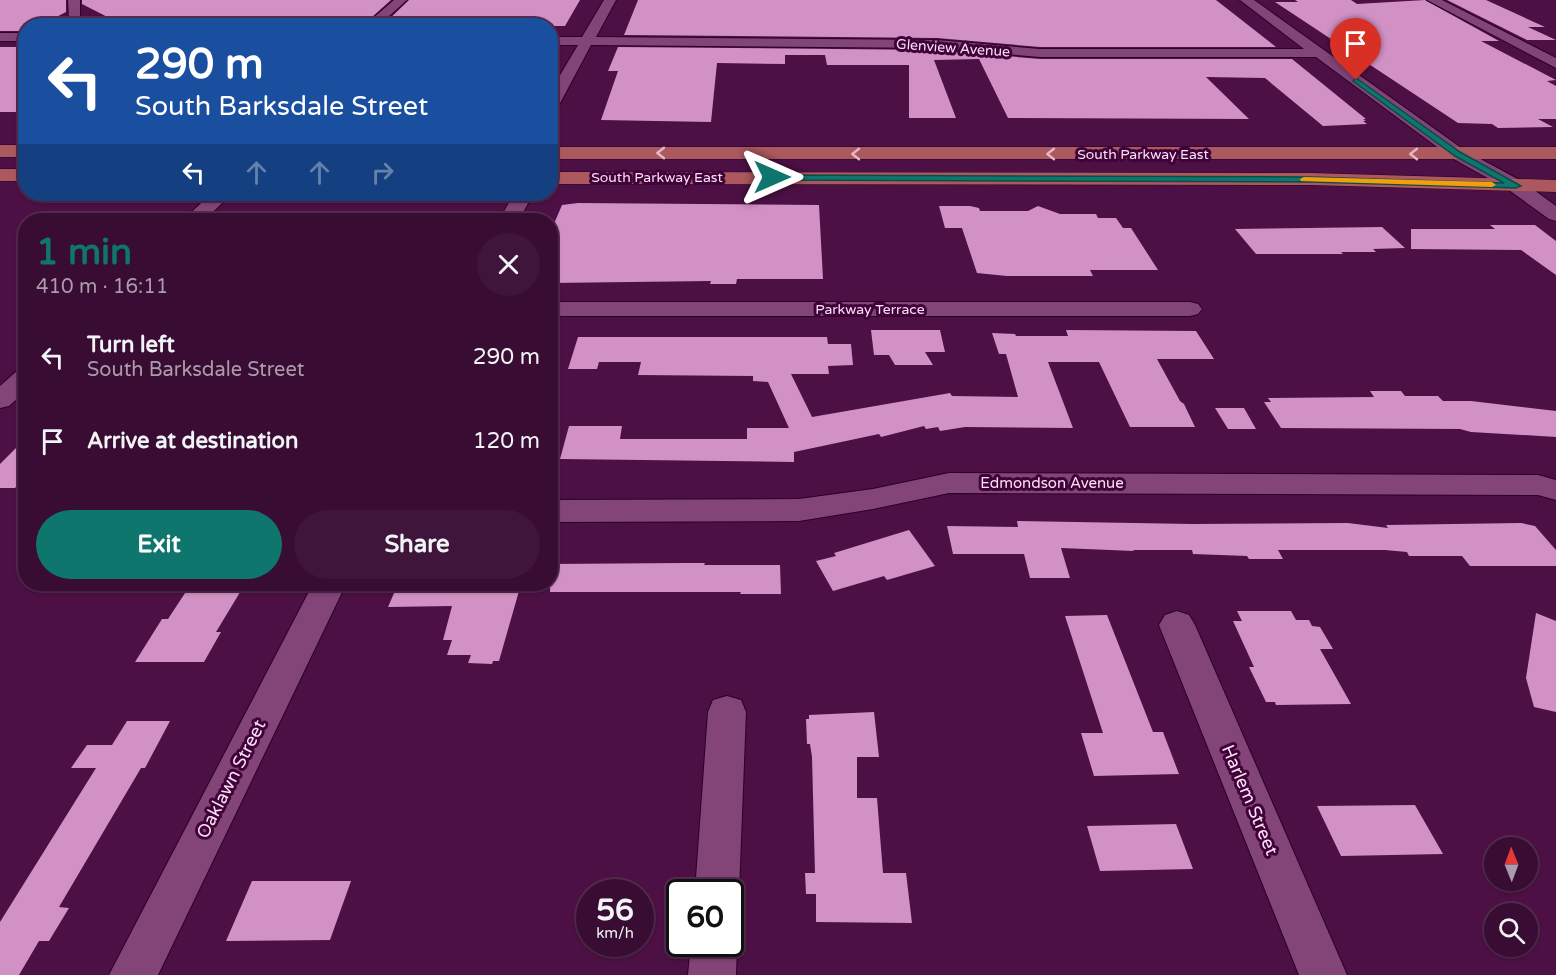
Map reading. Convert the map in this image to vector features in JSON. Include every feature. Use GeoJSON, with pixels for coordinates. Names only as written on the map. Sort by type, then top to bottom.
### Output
{"type":"FeatureCollection","features":[{"type":"Feature","properties":{"kind":"main road"},"geometry":{"type":"LineString","coordinates":[[0,151],[18,151]]}},
{"type":"Feature","properties":{"kind":"main road","name":"South Parkway East"},"geometry":{"type":"LineString","coordinates":[[558,153],[1556,153]]}},
{"type":"Feature","properties":{"kind":"main road"},"geometry":{"type":"LineString","coordinates":[[0,175],[18,175]]}},
{"type":"Feature","properties":{"kind":"main road","name":"South Parkway East"},"geometry":{"type":"LineString","coordinates":[[558,178],[1299,179],[1556,186]]}},
{"type":"Feature","properties":{"kind":"street"},"geometry":{"type":"LineString","coordinates":[[74,0],[74,16],[76,18]]}},
{"type":"Feature","properties":{"kind":"street"},"geometry":{"type":"LineString","coordinates":[[380,18],[401,0]]}},
{"type":"Feature","properties":{"kind":"street"},"geometry":{"type":"LineString","coordinates":[[558,93],[610,0]]}},
{"type":"Feature","properties":{"kind":"street"},"geometry":{"type":"LineString","coordinates":[[1246,0],[1458,154],[1516,186],[1556,215]]}},
{"type":"Feature","properties":{"kind":"street"},"geometry":{"type":"LineString","coordinates":[[1433,0],[1556,64]]}},
{"type":"Feature","properties":{"kind":"street"},"geometry":{"type":"LineString","coordinates":[[0,37],[18,38]]}},
{"type":"Feature","properties":{"kind":"street","name":"Glenview Avenue"},"geometry":{"type":"LineString","coordinates":[[558,41],[937,44],[1003,51],[1040,52],[1319,53]]}},
{"type":"Feature","properties":{"kind":"street"},"geometry":{"type":"LineString","coordinates":[[201,213],[214,201]]}},
{"type":"Feature","properties":{"kind":"street","name":"Parkway Terrace"},"geometry":{"type":"LineString","coordinates":[[558,309],[1190,309]]}},
{"type":"Feature","properties":{"kind":"street"},"geometry":{"type":"LineString","coordinates":[[0,400],[18,384]]}},
{"type":"Feature","properties":{"kind":"street","name":"Edmondson Avenue"},"geometry":{"type":"LineString","coordinates":[[558,512],[799,510],[873,500],[949,483],[1538,485],[1556,490]]}},
{"type":"Feature","properties":{"kind":"street","name":"Oaklawn Street"},"geometry":{"type":"LineString","coordinates":[[133,975],[325,591]]}},
{"type":"Feature","properties":{"kind":"street","name":"Harlem Street"},"geometry":{"type":"LineString","coordinates":[[1177,625],[1323,975]]}},
{"type":"Feature","properties":{"kind":"street"},"geometry":{"type":"LineString","coordinates":[[718,879],[727,712]]}},
{"type":"Feature","properties":{"kind":"street"},"geometry":{"type":"LineString","coordinates":[[712,975],[713,957]]}},
{"type":"Feature","properties":{"kind":"building"},"geometry":{"type":"Polygon","coordinates":[[[0,0],[66,0],[66,12],[54,18],[18,18],[18,31],[0,31],[0,0]]]}},
{"type":"Feature","properties":{"kind":"building"},"geometry":{"type":"Polygon","coordinates":[[[82,0],[391,0],[371,18],[109,18],[82,4],[82,0]]]}},
{"type":"Feature","properties":{"kind":"building"},"geometry":{"type":"Polygon","coordinates":[[[409,0],[580,0],[565,26],[558,26],[558,18],[390,18],[409,0]]]}},
{"type":"Feature","properties":{"kind":"building"},"geometry":{"type":"Polygon","coordinates":[[[638,0],[1216,0],[1276,47],[1040,47],[937,38],[624,35],[638,0]]]}},
{"type":"Feature","properties":{"kind":"building"},"geometry":{"type":"Polygon","coordinates":[[[1295,0],[1351,0],[1357,4],[1425,0],[1499,41],[1481,41],[1556,80],[1547,81],[1556,86],[1556,119],[1538,119],[1553,127],[1498,128],[1492,124],[1458,123],[1275,2],[1298,2],[1295,0]]]}},
{"type":"Feature","properties":{"kind":"building"},"geometry":{"type":"Polygon","coordinates":[[[1447,0],[1486,0],[1545,27],[1528,27],[1556,40],[1527,40],[1447,0]]]}},
{"type":"Feature","properties":{"kind":"building"},"geometry":{"type":"Polygon","coordinates":[[[0,47],[18,47],[18,112],[0,112],[0,47]]]}},
{"type":"Feature","properties":{"kind":"building"},"geometry":{"type":"Polygon","coordinates":[[[618,47],[937,50],[1040,59],[1292,59],[1366,119],[1363,121],[1367,124],[1323,126],[1265,78],[1206,77],[1249,119],[1008,118],[979,59],[934,60],[956,118],[909,118],[909,65],[827,65],[825,55],[785,55],[785,64],[717,63],[711,122],[601,120],[618,71],[608,71],[618,47]]]}},
{"type":"Feature","properties":{"kind":"building"},"geometry":{"type":"Polygon","coordinates":[[[578,203],[819,205],[823,279],[737,279],[736,284],[710,284],[711,281],[558,283],[558,214],[562,205],[578,203]]]}},
{"type":"Feature","properties":{"kind":"building"},"geometry":{"type":"Polygon","coordinates":[[[939,206],[970,206],[979,208],[980,211],[1028,211],[1038,206],[1060,214],[1096,214],[1098,218],[1116,218],[1123,228],[1131,228],[1158,270],[1090,270],[1093,276],[1007,276],[977,273],[962,228],[945,228],[939,206]]]}},
{"type":"Feature","properties":{"kind":"building"},"geometry":{"type":"Polygon","coordinates":[[[1490,225],[1535,225],[1556,241],[1556,275],[1521,250],[1411,249],[1411,229],[1495,229],[1490,225]]]}},
{"type":"Feature","properties":{"kind":"building"},"geometry":{"type":"Polygon","coordinates":[[[1382,227],[1405,248],[1373,249],[1376,252],[1341,252],[1343,254],[1256,254],[1235,229],[1382,227]]]}},
{"type":"Feature","properties":{"kind":"building"},"geometry":{"type":"Polygon","coordinates":[[[871,330],[940,330],[945,352],[925,352],[933,365],[895,365],[889,355],[874,355],[871,330]]]}},
{"type":"Feature","properties":{"kind":"building"},"geometry":{"type":"Polygon","coordinates":[[[1066,330],[1196,331],[1214,359],[1157,359],[1195,427],[1130,427],[1099,362],[1048,362],[1073,428],[965,427],[940,431],[938,427],[926,429],[924,426],[881,437],[879,434],[794,452],[794,462],[560,459],[569,426],[622,426],[620,439],[747,439],[747,428],[789,428],[768,382],[753,381],[753,376],[638,375],[641,362],[599,362],[597,369],[568,369],[578,337],[827,337],[828,344],[851,344],[853,365],[828,366],[829,374],[791,374],[812,417],[950,393],[952,396],[1018,397],[1006,354],[999,354],[992,333],[1015,334],[1016,336],[1068,336],[1066,330]]]}},
{"type":"Feature","properties":{"kind":"building"},"geometry":{"type":"Polygon","coordinates":[[[1370,391],[1401,391],[1405,396],[1438,396],[1443,401],[1471,401],[1556,411],[1556,437],[1471,432],[1460,429],[1281,428],[1264,402],[1271,402],[1268,398],[1374,397],[1370,391]]]}},
{"type":"Feature","properties":{"kind":"building"},"geometry":{"type":"Polygon","coordinates":[[[1215,408],[1244,408],[1256,429],[1228,429],[1215,408]]]}},
{"type":"Feature","properties":{"kind":"building"},"geometry":{"type":"Polygon","coordinates":[[[18,446],[18,485],[15,488],[0,488],[0,464],[18,446]]]}},
{"type":"Feature","properties":{"kind":"building"},"geometry":{"type":"Polygon","coordinates":[[[1017,521],[1192,524],[1348,523],[1388,528],[1386,525],[1521,523],[1535,526],[1556,550],[1556,566],[1470,566],[1462,556],[1409,556],[1407,552],[1385,550],[1278,550],[1283,559],[1249,559],[1247,556],[1193,554],[1192,550],[1134,551],[1061,548],[1070,578],[1030,578],[1024,554],[953,554],[947,526],[1018,527],[1017,521]]]}},
{"type":"Feature","properties":{"kind":"building"},"geometry":{"type":"Polygon","coordinates":[[[909,530],[935,566],[887,580],[884,576],[833,591],[816,561],[836,556],[834,553],[909,530]]]}},
{"type":"Feature","properties":{"kind":"building"},"geometry":{"type":"Polygon","coordinates":[[[558,564],[780,565],[781,594],[550,592],[558,591],[558,564]]]}},
{"type":"Feature","properties":{"kind":"building"},"geometry":{"type":"Polygon","coordinates":[[[186,591],[241,591],[216,632],[221,632],[204,662],[135,662],[162,619],[168,619],[186,591]]]}},
{"type":"Feature","properties":{"kind":"building"},"geometry":{"type":"Polygon","coordinates":[[[395,591],[519,591],[499,661],[493,661],[492,664],[468,663],[471,655],[447,655],[452,640],[443,640],[452,606],[388,607],[395,591]]]}},
{"type":"Feature","properties":{"kind":"building"},"geometry":{"type":"Polygon","coordinates":[[[1237,611],[1291,611],[1296,620],[1309,620],[1312,626],[1320,627],[1333,649],[1320,649],[1351,704],[1276,705],[1275,702],[1266,702],[1249,667],[1254,667],[1233,621],[1242,621],[1237,611]]]}},
{"type":"Feature","properties":{"kind":"building"},"geometry":{"type":"Polygon","coordinates":[[[1536,613],[1556,621],[1556,712],[1534,707],[1526,678],[1536,613]]]}},
{"type":"Feature","properties":{"kind":"building"},"geometry":{"type":"Polygon","coordinates":[[[1107,615],[1153,732],[1163,732],[1179,774],[1094,776],[1081,733],[1103,733],[1065,616],[1107,615]]]}},
{"type":"Feature","properties":{"kind":"building"},"geometry":{"type":"Polygon","coordinates":[[[874,712],[879,757],[857,757],[857,798],[877,798],[883,873],[906,873],[912,923],[816,922],[816,894],[806,894],[805,873],[815,873],[812,757],[810,744],[807,744],[806,719],[809,719],[809,715],[874,712]]]}},
{"type":"Feature","properties":{"kind":"building"},"geometry":{"type":"Polygon","coordinates":[[[127,721],[170,721],[145,768],[141,768],[59,907],[69,908],[49,941],[39,941],[19,975],[0,975],[0,922],[96,768],[71,768],[87,745],[112,745],[127,721]]]}},
{"type":"Feature","properties":{"kind":"building"},"geometry":{"type":"Polygon","coordinates":[[[1415,805],[1443,854],[1341,856],[1317,806],[1415,805]]]}},
{"type":"Feature","properties":{"kind":"building"},"geometry":{"type":"Polygon","coordinates":[[[1176,824],[1193,869],[1100,871],[1087,826],[1176,824]]]}},
{"type":"Feature","properties":{"kind":"building"},"geometry":{"type":"Polygon","coordinates":[[[252,881],[351,881],[330,940],[226,941],[252,881]]]}},
{"type":"Feature","properties":{"kind":"slow traffic"},"geometry":{"type":"LineString","coordinates":[[1304,179],[1492,185]]}},
{"type":"Feature","properties":{"kind":"route"},"geometry":{"type":"LineString","coordinates":[[772,177],[1311,179],[1516,186],[1458,154],[1356,80]]}}]}
